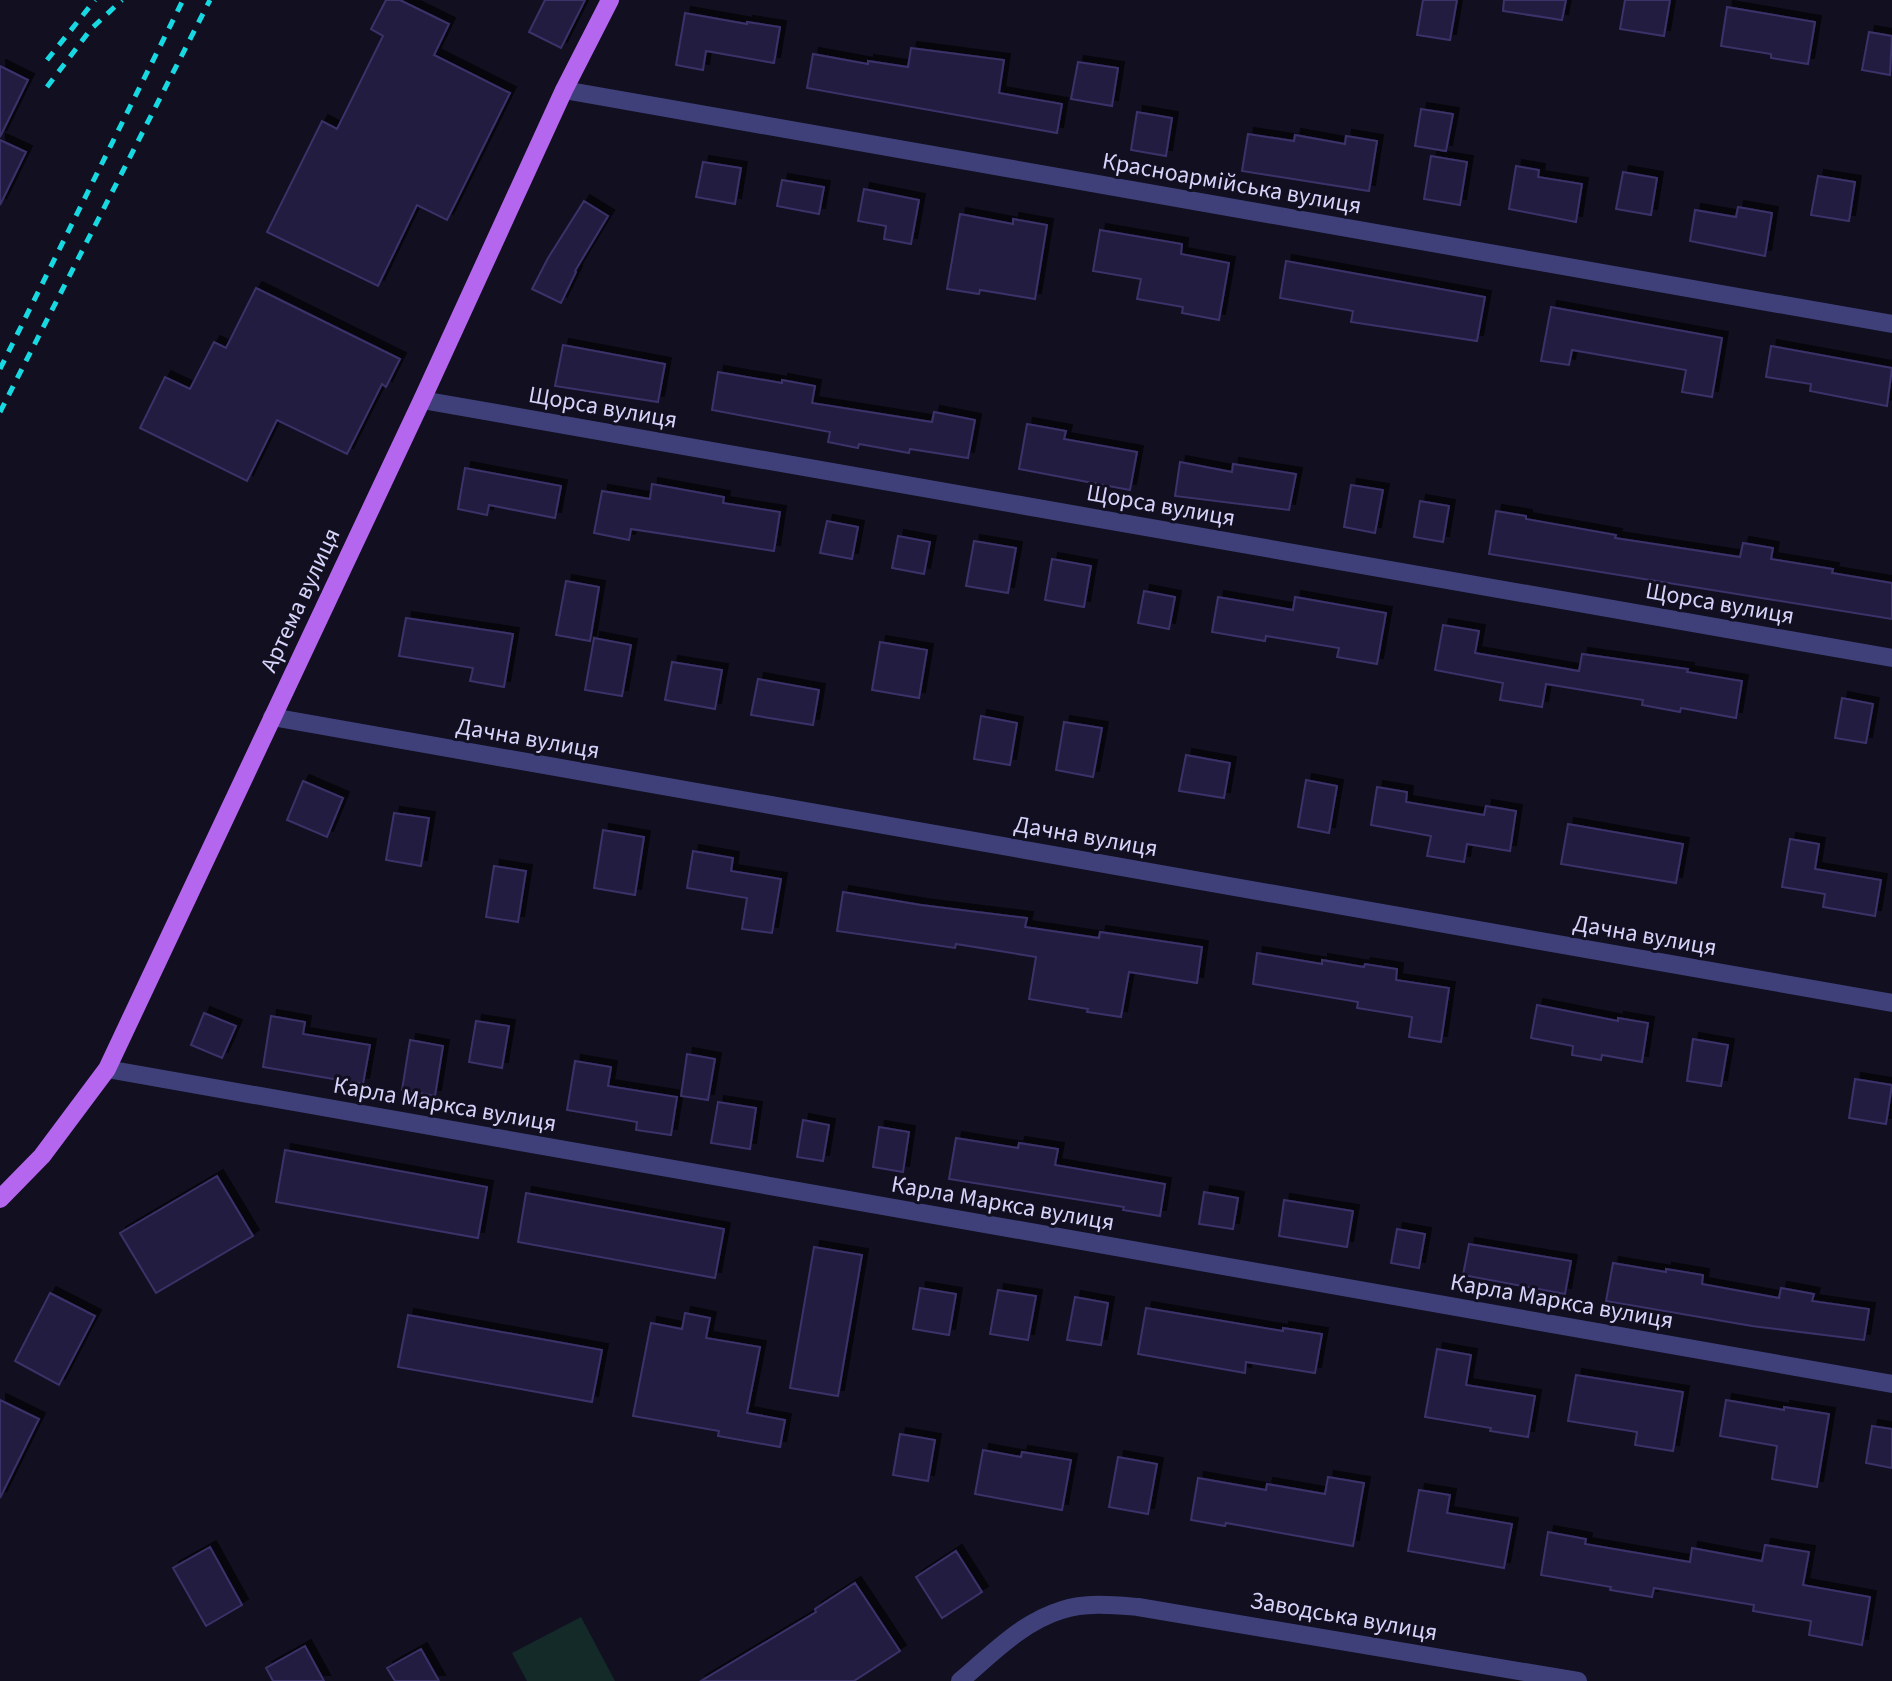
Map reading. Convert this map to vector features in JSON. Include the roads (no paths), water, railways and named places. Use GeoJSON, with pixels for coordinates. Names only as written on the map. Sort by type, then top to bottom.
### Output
{"type":"FeatureCollection","features":[{"type":"Feature","properties":{"kind":"main road","name":"Артема вулиця"},"geometry":{"type":"LineString","coordinates":[[0,1199],[42,1156],[107,1069],[422,400],[564,90],[610,0]]}},
{"type":"Feature","properties":{"kind":"street","name":"Красноармійська вулиця"},"geometry":{"type":"LineString","coordinates":[[564,90],[1892,324]]}},
{"type":"Feature","properties":{"kind":"street","name":"Щорса вулиця"},"geometry":{"type":"LineString","coordinates":[[422,400],[1892,658]]}},
{"type":"Feature","properties":{"kind":"street","name":"Дачна вулиця"},"geometry":{"type":"LineString","coordinates":[[272,717],[1892,1003]]}},
{"type":"Feature","properties":{"kind":"street","name":"Карла Маркса вулиця"},"geometry":{"type":"LineString","coordinates":[[107,1069],[1892,1384]]}},
{"type":"Feature","properties":{"kind":"street","name":"Заводська вулиця"},"geometry":{"type":"LineString","coordinates":[[961,1681],[1013,1636],[1040,1619],[1064,1609],[1102,1605],[1165,1611],[1578,1681]]}},
{"type":"Feature","properties":{"kind":"railway"},"geometry":{"type":"LineString","coordinates":[[47,60],[95,0]]}},
{"type":"Feature","properties":{"kind":"railway"},"geometry":{"type":"LineString","coordinates":[[47,87],[91,29],[122,0]]}},
{"type":"Feature","properties":{"kind":"railway"},"geometry":{"type":"LineString","coordinates":[[0,369],[183,0]]}},
{"type":"Feature","properties":{"kind":"railway"},"geometry":{"type":"LineString","coordinates":[[0,412],[210,0]]}}]}
